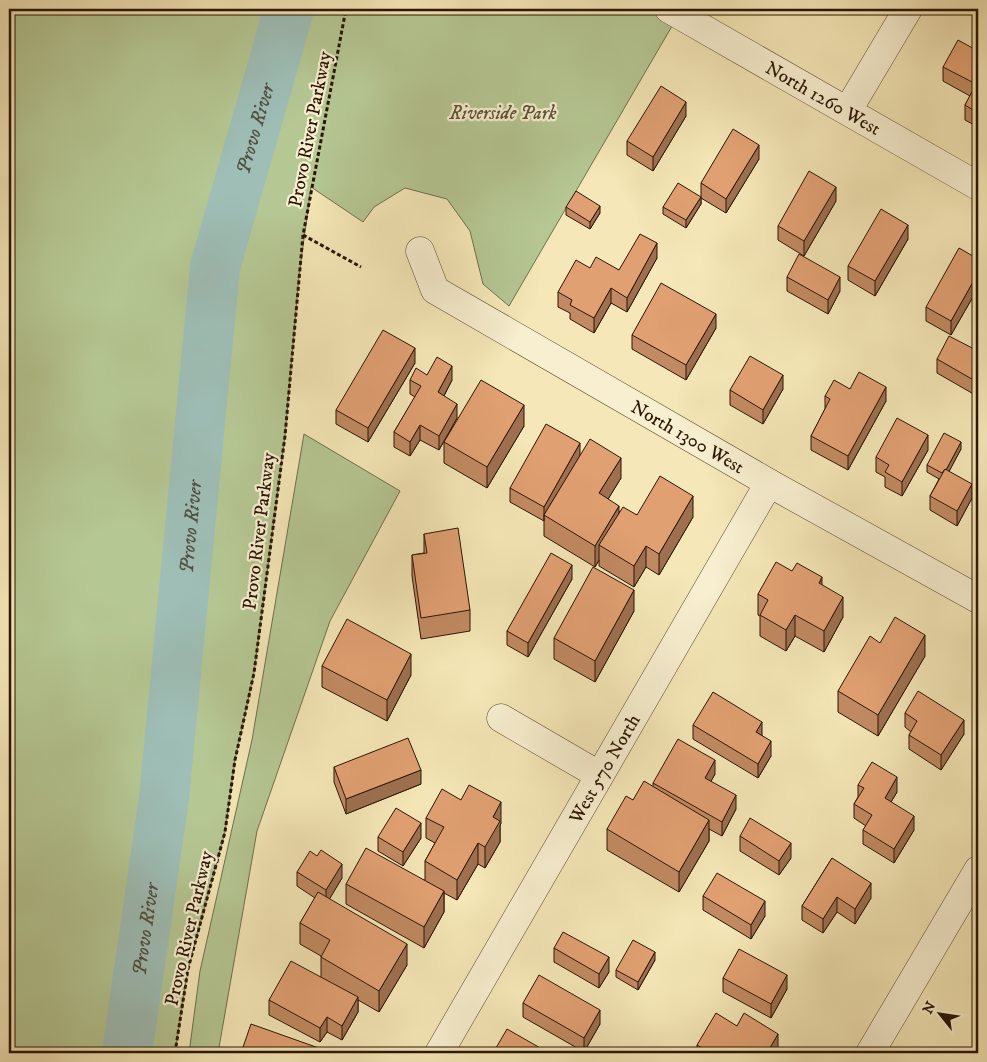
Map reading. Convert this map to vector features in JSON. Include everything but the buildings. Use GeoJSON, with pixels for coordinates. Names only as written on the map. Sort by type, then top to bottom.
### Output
{"type":"FeatureCollection","features":[{"type":"Feature","properties":{"kind":"street","name":"North 1260 West"},"geometry":{"type":"LineString","coordinates":[[669,9],[978,186]]}},
{"type":"Feature","properties":{"kind":"street"},"geometry":{"type":"LineString","coordinates":[[848,110],[908,9]]}},
{"type":"Feature","properties":{"kind":"street","name":"North 1300 West"},"geometry":{"type":"LineString","coordinates":[[420,251],[435,290],[769,483],[978,599]]}},
{"type":"Feature","properties":{"kind":"street","name":"West 570 North"},"geometry":{"type":"LineString","coordinates":[[438,1053],[769,483]]}},
{"type":"Feature","properties":{"kind":"street"},"geometry":{"type":"LineString","coordinates":[[501,718],[599,775]]}},
{"type":"Feature","properties":{"kind":"street"},"geometry":{"type":"LineString","coordinates":[[870,1053],[978,870]]}},
{"type":"Feature","properties":{"kind":"path","name":"Provo River Parkway"},"geometry":{"type":"LineString","coordinates":[[175,1053],[188,969],[225,832],[234,760],[254,673],[285,436],[303,234],[346,9]]}},
{"type":"Feature","properties":{"kind":"path"},"geometry":{"type":"LineString","coordinates":[[303,234],[361,267]]}},
{"type":"Feature","properties":{"kind":"green space","name":"Riverside Park"},"geometry":{"type":"Polygon","coordinates":[[[9,9],[682,9],[509,306],[483,284],[470,231],[447,199],[405,188],[374,207],[363,222],[311,187],[299,276],[285,436],[254,673],[235,760],[225,832],[188,969],[175,1053],[9,1053],[9,9]]]}},
{"type":"Feature","properties":{"kind":"green space"},"geometry":{"type":"Polygon","coordinates":[[[304,434],[400,491],[330,621],[257,831],[218,1053],[189,1053],[200,971],[252,740],[304,434]]]}},
{"type":"Feature","properties":{"kind":"waterway","name":"Provo River"},"geometry":{"type":"LineString","coordinates":[[127,1053],[164,798],[215,267],[289,9]]}}]}
